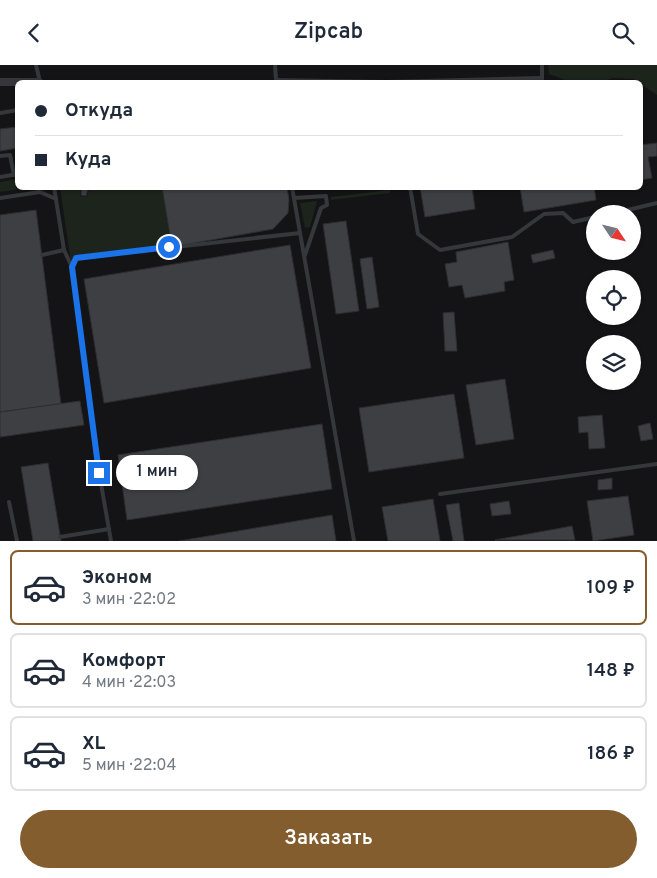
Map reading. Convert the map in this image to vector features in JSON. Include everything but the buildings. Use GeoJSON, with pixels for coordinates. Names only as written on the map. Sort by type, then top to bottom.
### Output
{"type":"FeatureCollection","features":[{"type":"Feature","properties":{"kind":"street"},"geometry":{"type":"LineString","coordinates":[[0,82],[15,82]]}},
{"type":"Feature","properties":{"kind":"lane"},"geometry":{"type":"LineString","coordinates":[[36,65],[40,80]]}},
{"type":"Feature","properties":{"kind":"lane"},"geometry":{"type":"LineString","coordinates":[[275,65],[276,80]]}},
{"type":"Feature","properties":{"kind":"lane"},"geometry":{"type":"LineString","coordinates":[[542,65],[542,80]]}},
{"type":"Feature","properties":{"kind":"lane"},"geometry":{"type":"LineString","coordinates":[[0,113],[15,110]]}},
{"type":"Feature","properties":{"kind":"lane"},"geometry":{"type":"LineString","coordinates":[[0,156],[10,155],[15,171]]}},
{"type":"Feature","properties":{"kind":"lane"},"geometry":{"type":"LineString","coordinates":[[0,177],[15,174]]}},
{"type":"Feature","properties":{"kind":"lane"},"geometry":{"type":"LineString","coordinates":[[54,190],[64,250],[72,267],[96,455],[111,541]]}},
{"type":"Feature","properties":{"kind":"lane"},"geometry":{"type":"LineString","coordinates":[[293,190],[354,541]]}},
{"type":"Feature","properties":{"kind":"lane"},"geometry":{"type":"LineString","coordinates":[[411,190],[418,234],[440,250],[512,237],[544,214],[563,213],[573,222],[586,219]]}},
{"type":"Feature","properties":{"kind":"lane"},"geometry":{"type":"LineString","coordinates":[[0,198],[40,192],[56,199]]}},
{"type":"Feature","properties":{"kind":"lane"},"geometry":{"type":"LineString","coordinates":[[294,198],[326,196],[327,205],[321,208],[304,255]]}},
{"type":"Feature","properties":{"kind":"lane"},"geometry":{"type":"LineString","coordinates":[[641,207],[657,203]]}},
{"type":"Feature","properties":{"kind":"lane"},"geometry":{"type":"LineString","coordinates":[[72,267],[76,258],[300,233]]}},
{"type":"Feature","properties":{"kind":"lane"},"geometry":{"type":"LineString","coordinates":[[42,255],[64,250]]}},
{"type":"Feature","properties":{"kind":"lane"},"geometry":{"type":"LineString","coordinates":[[440,494],[657,465]]}},
{"type":"Feature","properties":{"kind":"lane"},"geometry":{"type":"LineString","coordinates":[[10,502],[16,541]]}},
{"type":"Feature","properties":{"kind":"lane"},"geometry":{"type":"LineString","coordinates":[[60,537],[109,529]]}},
{"type":"Feature","properties":{"kind":"shaded area"},"geometry":{"type":"Polygon","coordinates":[[[548,65],[657,65],[657,95],[643,86],[643,80],[613,78],[608,80],[565,80],[549,74],[548,65]]]}},
{"type":"Feature","properties":{"kind":"shaded area"},"geometry":{"type":"Polygon","coordinates":[[[15,179],[15,190],[0,192],[0,182],[15,179]]]}},
{"type":"Feature","properties":{"kind":"shaded area"},"geometry":{"type":"Polygon","coordinates":[[[60,190],[81,190],[80,196],[87,197],[89,190],[162,190],[172,245],[71,262],[60,190]]]}},
{"type":"Feature","properties":{"kind":"shaded area"},"geometry":{"type":"Polygon","coordinates":[[[390,190],[390,193],[331,200],[331,197],[390,190]]]}},
{"type":"Feature","properties":{"kind":"shaded area"},"geometry":{"type":"Polygon","coordinates":[[[317,201],[310,227],[305,228],[300,203],[317,201]]]}},
{"type":"Feature","properties":{"kind":"route"},"geometry":{"type":"LineString","coordinates":[[99,473],[72,267],[76,258],[169,247]]}}]}
